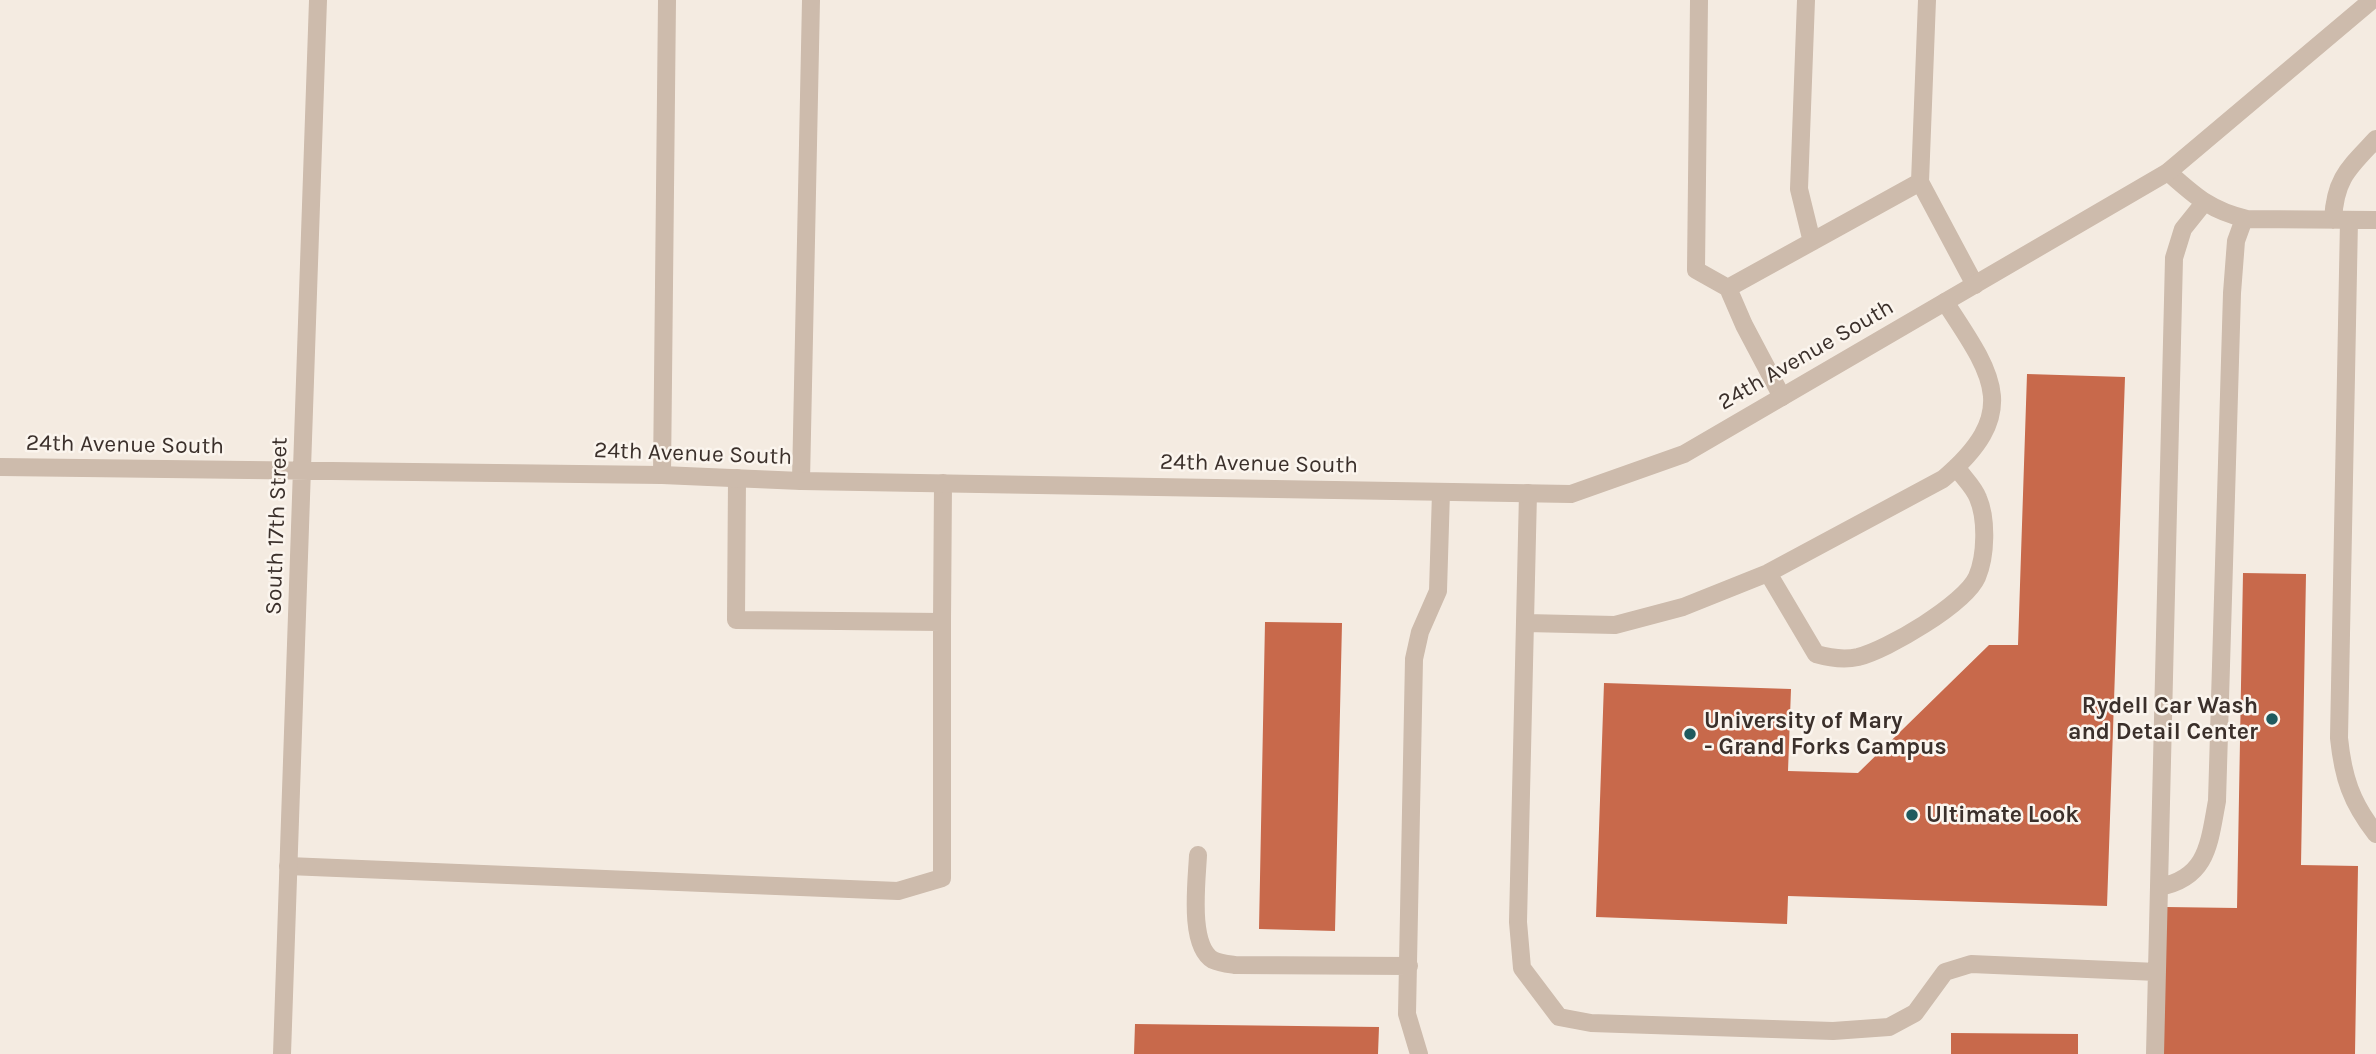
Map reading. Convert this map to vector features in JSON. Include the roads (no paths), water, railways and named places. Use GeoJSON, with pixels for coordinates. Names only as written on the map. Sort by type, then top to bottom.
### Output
{"type":"FeatureCollection","features":[{"type":"Feature","properties":{"kind":"street","name":"South 17th Street"},"geometry":{"type":"LineString","coordinates":[[282,1054],[318,0]]}},
{"type":"Feature","properties":{"kind":"street"},"geometry":{"type":"LineString","coordinates":[[662,475],[667,0]]}},
{"type":"Feature","properties":{"kind":"street"},"geometry":{"type":"LineString","coordinates":[[801,481],[811,0]]}},
{"type":"Feature","properties":{"kind":"street"},"geometry":{"type":"LineString","coordinates":[[1699,0],[1696,270],[1728,288],[1744,326],[1782,397]]}},
{"type":"Feature","properties":{"kind":"street"},"geometry":{"type":"LineString","coordinates":[[1806,0],[1799,189],[1812,242]]}},
{"type":"Feature","properties":{"kind":"street"},"geometry":{"type":"LineString","coordinates":[[1927,0],[1920,182],[1975,285]]}},
{"type":"Feature","properties":{"kind":"street","name":"24th Avenue South"},"geometry":{"type":"LineString","coordinates":[[0,467],[303,473],[662,475],[801,481],[1571,494],[1684,454],[2168,172],[2372,0]]}},
{"type":"Feature","properties":{"kind":"street"},"geometry":{"type":"LineString","coordinates":[[2376,139],[2341,177],[2334,196],[2342,220],[2339,738],[2343,779],[2365,820],[2376,834]]}},
{"type":"Feature","properties":{"kind":"street"},"geometry":{"type":"LineString","coordinates":[[2168,172],[2203,204],[2244,219],[2376,220]]}},
{"type":"Feature","properties":{"kind":"street"},"geometry":{"type":"LineString","coordinates":[[1728,288],[1920,182]]}},
{"type":"Feature","properties":{"kind":"street"},"geometry":{"type":"LineString","coordinates":[[2155,1054],[2174,258],[2183,229],[2203,204]]}},
{"type":"Feature","properties":{"kind":"street"},"geometry":{"type":"LineString","coordinates":[[2159,887],[2190,877],[2208,850],[2217,801],[2232,293],[2236,241],[2244,219]]}},
{"type":"Feature","properties":{"kind":"street"},"geometry":{"type":"LineString","coordinates":[[1525,623],[1615,625],[1639,620],[1768,573],[1943,479],[1968,457],[1987,424],[1993,390],[1984,361],[1945,302]]}},
{"type":"Feature","properties":{"kind":"street"},"geometry":{"type":"LineString","coordinates":[[1768,573],[1816,653],[1830,659],[1858,657],[1891,644],[1967,593],[1977,576],[1983,519],[1978,496],[1956,467]]}},
{"type":"Feature","properties":{"kind":"street"},"geometry":{"type":"LineString","coordinates":[[737,478],[736,620],[942,622]]}},
{"type":"Feature","properties":{"kind":"street"},"geometry":{"type":"LineString","coordinates":[[288,866],[898,891],[942,877],[943,483]]}},
{"type":"Feature","properties":{"kind":"street"},"geometry":{"type":"LineString","coordinates":[[1419,1054],[1408,1014],[1414,659],[1420,632],[1438,591],[1441,492]]}},
{"type":"Feature","properties":{"kind":"street"},"geometry":{"type":"LineString","coordinates":[[1528,493],[1518,922],[1522,968],[1559,1017],[1591,1024],[1833,1031],[1889,1027],[1916,1013],[1945,972],[1970,964],[2157,972]]}},
{"type":"Feature","properties":{"kind":"street"},"geometry":{"type":"LineString","coordinates":[[1198,855],[1197,928],[1202,945],[1212,960],[1235,965],[1409,966]]}},
{"type":"Feature","properties":{"kind":"place","name":"Rydell Car Wash and Detail Center"},"geometry":{"type":"Point","coordinates":[2272,719]}},
{"type":"Feature","properties":{"kind":"place","name":"University of Mary - Grand Forks Campus"},"geometry":{"type":"Point","coordinates":[1690,734]}},
{"type":"Feature","properties":{"kind":"place","name":"Ultimate Look"},"geometry":{"type":"Point","coordinates":[1912,815]}}]}
